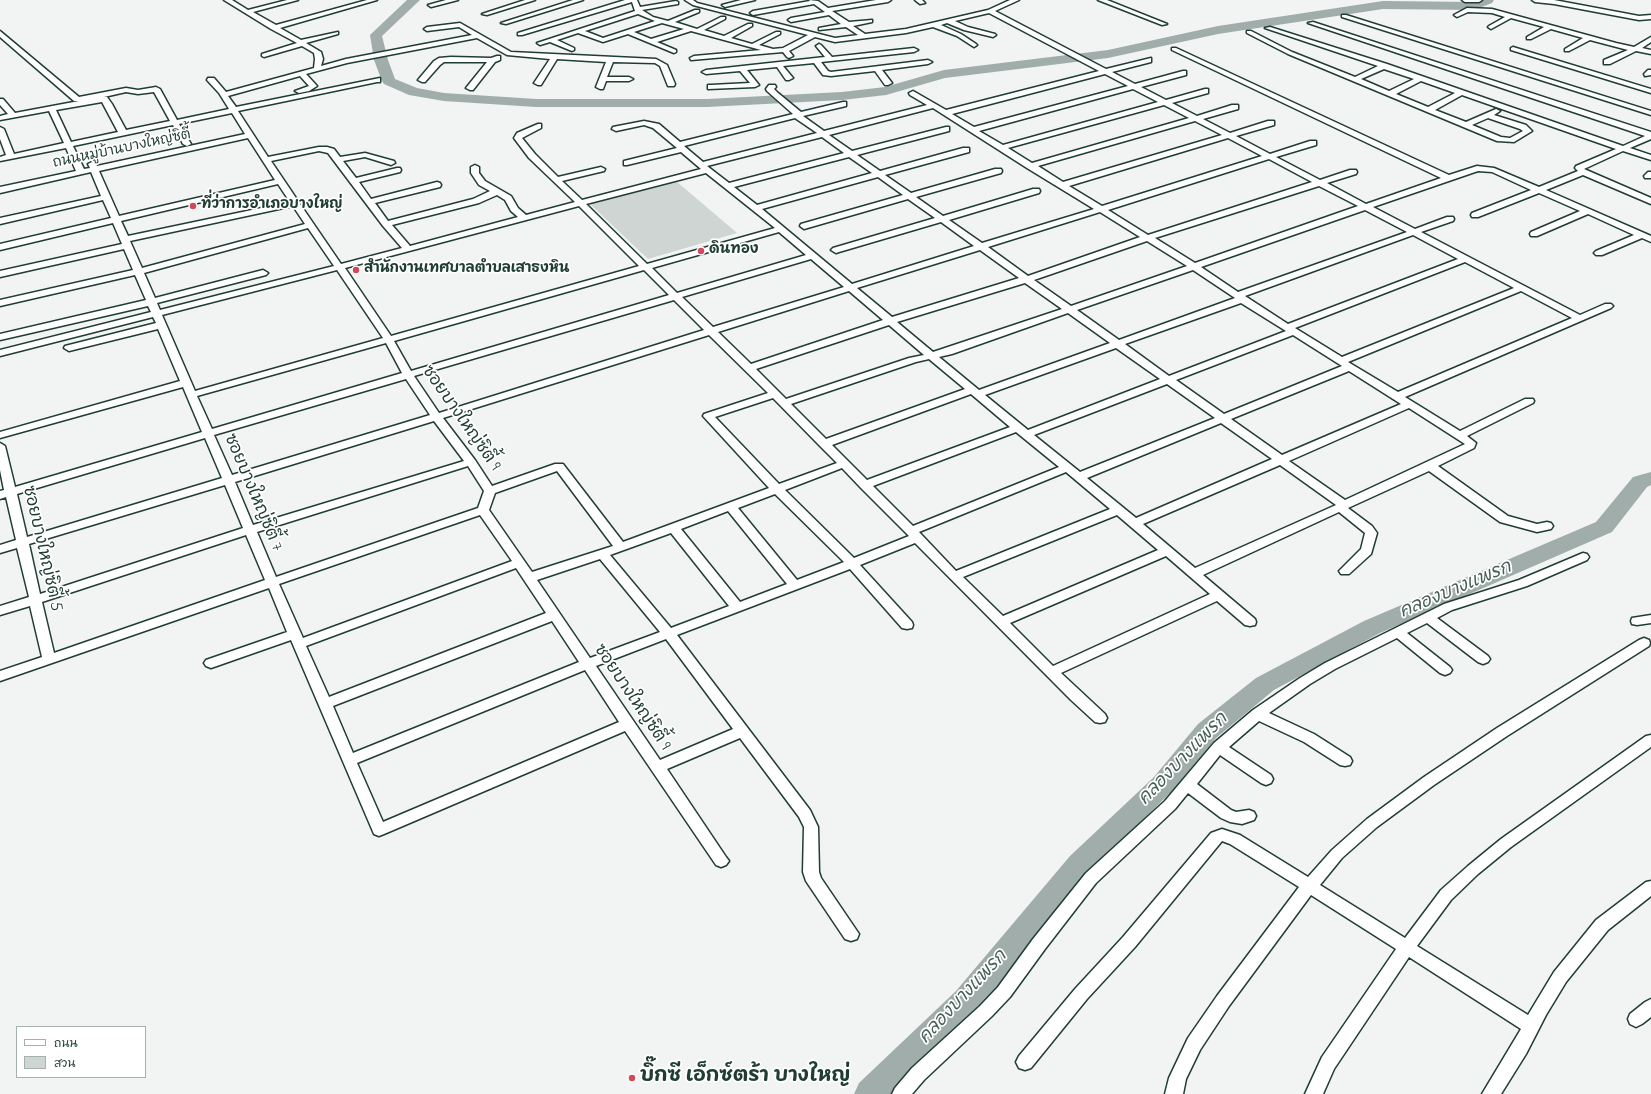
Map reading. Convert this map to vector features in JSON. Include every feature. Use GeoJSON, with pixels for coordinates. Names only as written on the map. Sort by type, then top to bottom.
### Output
{"type":"FeatureCollection","features":[{"type":"Feature","properties":{"kind":"street"},"geometry":{"type":"LineString","coordinates":[[227,0],[317,52],[319,59],[317,69]]}},
{"type":"Feature","properties":{"kind":"street"},"geometry":{"type":"LineString","coordinates":[[247,12],[294,0]]}},
{"type":"Feature","properties":{"kind":"street"},"geometry":{"type":"LineString","coordinates":[[274,28],[374,0]]}},
{"type":"Feature","properties":{"kind":"street"},"geometry":{"type":"LineString","coordinates":[[431,4],[455,0]]}},
{"type":"Feature","properties":{"kind":"street"},"geometry":{"type":"LineString","coordinates":[[485,14],[532,0]]}},
{"type":"Feature","properties":{"kind":"street"},"geometry":{"type":"LineString","coordinates":[[504,23],[580,0]]}},
{"type":"Feature","properties":{"kind":"street"},"geometry":{"type":"LineString","coordinates":[[520,34],[633,0],[638,10],[665,22],[772,51]]}},
{"type":"Feature","properties":{"kind":"street"},"geometry":{"type":"LineString","coordinates":[[688,0],[695,4],[835,40],[897,33],[990,10],[1016,0]]}},
{"type":"Feature","properties":{"kind":"street"},"geometry":{"type":"LineString","coordinates":[[725,5],[752,0]]}},
{"type":"Feature","properties":{"kind":"street"},"geometry":{"type":"LineString","coordinates":[[1101,0],[1164,24]]}},
{"type":"Feature","properties":{"kind":"street"},"geometry":{"type":"LineString","coordinates":[[1465,0],[1479,0]]}},
{"type":"Feature","properties":{"kind":"street"},"geometry":{"type":"LineString","coordinates":[[1535,0],[1554,2],[1639,18],[1651,17]]}},
{"type":"Feature","properties":{"kind":"street"},"geometry":{"type":"LineString","coordinates":[[754,13],[814,1],[865,37]]}},
{"type":"Feature","properties":{"kind":"street"},"geometry":{"type":"LineString","coordinates":[[791,20],[859,2],[879,1],[888,4]]}},
{"type":"Feature","properties":{"kind":"street"},"geometry":{"type":"LineString","coordinates":[[540,43],[638,10],[676,3]]}},
{"type":"Feature","properties":{"kind":"street"},"geometry":{"type":"LineString","coordinates":[[990,10],[1069,53],[1579,318]]}},
{"type":"Feature","properties":{"kind":"street"},"geometry":{"type":"LineString","coordinates":[[1457,15],[1467,10],[1492,11],[1633,50],[1651,52]]}},
{"type":"Feature","properties":{"kind":"street"},"geometry":{"type":"LineString","coordinates":[[578,31],[603,40],[697,11]]}},
{"type":"Feature","properties":{"kind":"street"},"geometry":{"type":"LineString","coordinates":[[1344,16],[1651,113]]}},
{"type":"Feature","properties":{"kind":"street"},"geometry":{"type":"LineString","coordinates":[[1491,27],[1511,16]]}},
{"type":"Feature","properties":{"kind":"street"},"geometry":{"type":"LineString","coordinates":[[698,31],[723,18]]}},
{"type":"Feature","properties":{"kind":"street"},"geometry":{"type":"LineString","coordinates":[[948,21],[972,31],[993,35]]}},
{"type":"Feature","properties":{"kind":"street"},"geometry":{"type":"LineString","coordinates":[[821,29],[870,22]]}},
{"type":"Feature","properties":{"kind":"street"},"geometry":{"type":"LineString","coordinates":[[1311,23],[1651,135]]}},
{"type":"Feature","properties":{"kind":"street"},"geometry":{"type":"LineString","coordinates":[[426,29],[460,24],[509,54]]}},
{"type":"Feature","properties":{"kind":"street"},"geometry":{"type":"LineString","coordinates":[[933,24],[959,35],[974,45]]}},
{"type":"Feature","properties":{"kind":"street"},"geometry":{"type":"LineString","coordinates":[[725,38],[750,26]]}},
{"type":"Feature","properties":{"kind":"street"},"geometry":{"type":"LineString","coordinates":[[1529,38],[1550,27]]}},
{"type":"Feature","properties":{"kind":"street"},"geometry":{"type":"LineString","coordinates":[[1268,28],[1651,158]]}},
{"type":"Feature","properties":{"kind":"street"},"geometry":{"type":"LineString","coordinates":[[652,42],[691,29]]}},
{"type":"Feature","properties":{"kind":"street"},"geometry":{"type":"LineString","coordinates":[[959,35],[972,31]]}},
{"type":"Feature","properties":{"kind":"street"},"geometry":{"type":"LineString","coordinates":[[628,32],[674,51]]}},
{"type":"Feature","properties":{"kind":"street"},"geometry":{"type":"LineString","coordinates":[[1249,32],[1290,53],[1466,125],[1509,140],[1519,137],[1528,131],[1488,115]]}},
{"type":"Feature","properties":{"kind":"street"},"geometry":{"type":"LineString","coordinates":[[0,33],[77,99],[126,90],[138,92],[156,89],[187,144]]}},
{"type":"Feature","properties":{"kind":"street"},"geometry":{"type":"LineString","coordinates":[[264,55],[336,33]]}},
{"type":"Feature","properties":{"kind":"street"},"geometry":{"type":"LineString","coordinates":[[753,46],[778,33]]}},
{"type":"Feature","properties":{"kind":"street"},"geometry":{"type":"LineString","coordinates":[[694,58],[785,50],[813,35]]}},
{"type":"Feature","properties":{"kind":"street"},"geometry":{"type":"LineString","coordinates":[[223,93],[365,57],[478,36]]}},
{"type":"Feature","properties":{"kind":"street"},"geometry":{"type":"LineString","coordinates":[[1567,50],[1588,38]]}},
{"type":"Feature","properties":{"kind":"street"},"geometry":{"type":"LineString","coordinates":[[1607,62],[1633,50],[1651,39]]}},
{"type":"Feature","properties":{"kind":"street"},"geometry":{"type":"LineString","coordinates":[[551,40],[572,49]]}},
{"type":"Feature","properties":{"kind":"street"},"geometry":{"type":"LineString","coordinates":[[1354,80],[1402,52],[1428,42]]}},
{"type":"Feature","properties":{"kind":"street"},"geometry":{"type":"LineString","coordinates":[[853,43],[863,55]]}},
{"type":"Feature","properties":{"kind":"street"},"geometry":{"type":"LineString","coordinates":[[892,45],[897,52]]}},
{"type":"Feature","properties":{"kind":"street"},"geometry":{"type":"LineString","coordinates":[[819,46],[830,59]]}},
{"type":"Feature","properties":{"kind":"street"},"geometry":{"type":"LineString","coordinates":[[1174,48],[1448,178]]}},
{"type":"Feature","properties":{"kind":"street"},"geometry":{"type":"LineString","coordinates":[[1513,48],[1651,91]]}},
{"type":"Feature","properties":{"kind":"street"},"geometry":{"type":"LineString","coordinates":[[785,50],[794,63]]}},
{"type":"Feature","properties":{"kind":"street"},"geometry":{"type":"LineString","coordinates":[[706,72],[914,50]]}},
{"type":"Feature","properties":{"kind":"street"},"geometry":{"type":"LineString","coordinates":[[422,80],[437,63],[442,60],[492,60],[509,54],[610,60],[659,61],[663,65],[671,84]]}},
{"type":"Feature","properties":{"kind":"street"},"geometry":{"type":"LineString","coordinates":[[538,83],[555,57]]}},
{"type":"Feature","properties":{"kind":"street"},"geometry":{"type":"LineString","coordinates":[[470,88],[492,60]]}},
{"type":"Feature","properties":{"kind":"street"},"geometry":{"type":"LineString","coordinates":[[600,87],[610,60]]}},
{"type":"Feature","properties":{"kind":"street"},"geometry":{"type":"LineString","coordinates":[[945,114],[1148,60]]}},
{"type":"Feature","properties":{"kind":"street"},"geometry":{"type":"LineString","coordinates":[[816,61],[825,72],[829,74],[877,68],[911,67],[928,62]]}},
{"type":"Feature","properties":{"kind":"street"},"geometry":{"type":"LineString","coordinates":[[779,65],[789,78]]}},
{"type":"Feature","properties":{"kind":"street"},"geometry":{"type":"LineString","coordinates":[[877,68],[888,83]]}},
{"type":"Feature","properties":{"kind":"street"},"geometry":{"type":"LineString","coordinates":[[711,87],[755,85],[743,69]]}},
{"type":"Feature","properties":{"kind":"street"},"geometry":{"type":"LineString","coordinates":[[285,94],[312,88],[313,86],[301,73]]}},
{"type":"Feature","properties":{"kind":"street"},"geometry":{"type":"LineString","coordinates":[[972,130],[1183,74]]}},
{"type":"Feature","properties":{"kind":"street"},"geometry":{"type":"LineString","coordinates":[[604,79],[629,79]]}},
{"type":"Feature","properties":{"kind":"street"},"geometry":{"type":"LineString","coordinates":[[1389,94],[1420,79]]}},
{"type":"Feature","properties":{"kind":"street","name":"ซอยบางใหญ่ซิตี้ 9"},"geometry":{"type":"LineString","coordinates":[[211,80],[223,93],[266,160],[389,340],[409,376],[436,417],[471,462],[490,491],[483,510],[721,861]]}},
{"type":"Feature","properties":{"kind":"street"},"geometry":{"type":"LineString","coordinates":[[0,159],[377,80]]}},
{"type":"Feature","properties":{"kind":"street"},"geometry":{"type":"LineString","coordinates":[[772,87],[770,89],[775,95],[822,134],[1028,279],[1221,419],[1281,460],[1342,506],[1368,529],[1372,537],[1367,551],[1345,571]]}},
{"type":"Feature","properties":{"kind":"street"},"geometry":{"type":"LineString","coordinates":[[1001,148],[1205,91]]}},
{"type":"Feature","properties":{"kind":"street"},"geometry":{"type":"LineString","coordinates":[[913,93],[1193,266],[1345,364],[1461,435],[1471,443],[1470,446],[1430,466],[1194,574]]}},
{"type":"Feature","properties":{"kind":"street"},"geometry":{"type":"LineString","coordinates":[[1428,110],[1461,93]]}},
{"type":"Feature","properties":{"kind":"street"},"geometry":{"type":"LineString","coordinates":[[0,118],[104,99],[123,133]]}},
{"type":"Feature","properties":{"kind":"street"},"geometry":{"type":"LineString","coordinates":[[0,101],[14,116]]}},
{"type":"Feature","properties":{"kind":"street"},"geometry":{"type":"LineString","coordinates":[[627,163],[798,115],[843,104]]}},
{"type":"Feature","properties":{"kind":"street"},"geometry":{"type":"LineString","coordinates":[[0,337],[154,308],[339,267],[580,204],[822,134],[933,106]]}},
{"type":"Feature","properties":{"kind":"street"},"geometry":{"type":"LineString","coordinates":[[1030,166],[1235,107]]}},
{"type":"Feature","properties":{"kind":"street"},"geometry":{"type":"LineString","coordinates":[[1466,125],[1504,107]]}},
{"type":"Feature","properties":{"kind":"street"},"geometry":{"type":"LineString","coordinates":[[51,108],[80,169]]}},
{"type":"Feature","properties":{"kind":"street"},"geometry":{"type":"LineString","coordinates":[[1062,185],[1272,122]]}},
{"type":"Feature","properties":{"kind":"street"},"geometry":{"type":"LineString","coordinates":[[616,129],[644,123],[654,125],[851,287],[1250,622]]}},
{"type":"Feature","properties":{"kind":"street"},"geometry":{"type":"LineString","coordinates":[[538,126],[520,135],[519,141],[532,156],[749,368],[915,534],[954,576],[1100,718]]}},
{"type":"Feature","properties":{"kind":"street"},"geometry":{"type":"LineString","coordinates":[[729,186],[946,128]]}},
{"type":"Feature","properties":{"kind":"street"},"geometry":{"type":"LineString","coordinates":[[0,129],[11,157]]}},
{"type":"Feature","properties":{"kind":"street","name":"ถนนหมู่บ้านบางใหญ่ซิตี้"},"geometry":{"type":"LineString","coordinates":[[93,167],[187,144],[249,133]]}},
{"type":"Feature","properties":{"kind":"street","name":"ถนนหมู่บ้านบางใหญ่ซิตี้"},"geometry":{"type":"LineString","coordinates":[[0,184],[93,167],[249,133]]}},
{"type":"Feature","properties":{"kind":"street"},"geometry":{"type":"LineString","coordinates":[[1651,135],[1581,167],[1580,169],[1583,172],[1651,201]]}},
{"type":"Feature","properties":{"kind":"street"},"geometry":{"type":"LineString","coordinates":[[0,549],[436,417],[1313,143]]}},
{"type":"Feature","properties":{"kind":"street"},"geometry":{"type":"LineString","coordinates":[[266,160],[324,148],[331,151],[386,224],[408,249]]}},
{"type":"Feature","properties":{"kind":"street"},"geometry":{"type":"LineString","coordinates":[[756,208],[966,150]]}},
{"type":"Feature","properties":{"kind":"street"},"geometry":{"type":"LineString","coordinates":[[338,160],[365,155],[391,163]]}},
{"type":"Feature","properties":{"kind":"street","name":"ซอยบางใหญ่ซิตี้ 7"},"geometry":{"type":"LineString","coordinates":[[93,167],[379,830],[628,724]]}},
{"type":"Feature","properties":{"kind":"street"},"geometry":{"type":"LineString","coordinates":[[475,167],[476,173],[482,183],[508,198],[514,209],[524,218]]}},
{"type":"Feature","properties":{"kind":"street"},"geometry":{"type":"LineString","coordinates":[[784,404],[913,360],[933,357],[1477,168],[1494,170],[1651,239]]}},
{"type":"Feature","properties":{"kind":"street","name":"ถนนหมู่บ้านบางใหญ่ซิตี้"},"geometry":{"type":"LineString","coordinates":[[0,190],[80,169]]}},
{"type":"Feature","properties":{"kind":"street"},"geometry":{"type":"LineString","coordinates":[[556,180],[601,169]]}},
{"type":"Feature","properties":{"kind":"street"},"geometry":{"type":"LineString","coordinates":[[353,181],[397,170]]}},
{"type":"Feature","properties":{"kind":"street"},"geometry":{"type":"LineString","coordinates":[[804,226],[998,171]]}},
{"type":"Feature","properties":{"kind":"street"},"geometry":{"type":"LineString","coordinates":[[749,368],[891,321],[1028,279],[1147,238],[1353,172]]}},
{"type":"Feature","properties":{"kind":"street"},"geometry":{"type":"LineString","coordinates":[[1475,215],[1583,172]]}},
{"type":"Feature","properties":{"kind":"street"},"geometry":{"type":"LineString","coordinates":[[0,247],[281,181]]}},
{"type":"Feature","properties":{"kind":"street"},"geometry":{"type":"LineString","coordinates":[[369,202],[437,185]]}},
{"type":"Feature","properties":{"kind":"street"},"geometry":{"type":"LineString","coordinates":[[836,250],[1036,190]]}},
{"type":"Feature","properties":{"kind":"street"},"geometry":{"type":"LineString","coordinates":[[386,224],[476,202],[496,192]]}},
{"type":"Feature","properties":{"kind":"street"},"geometry":{"type":"LineString","coordinates":[[0,221],[106,197]]}},
{"type":"Feature","properties":{"kind":"street"},"geometry":{"type":"LineString","coordinates":[[0,274],[125,243],[208,220],[250,214],[296,203]]}},
{"type":"Feature","properties":{"kind":"street"},"geometry":{"type":"LineString","coordinates":[[1534,234],[1588,211]]}},
{"type":"Feature","properties":{"kind":"street"},"geometry":{"type":"LineString","coordinates":[[824,444],[1118,344],[1450,219]]}},
{"type":"Feature","properties":{"kind":"street"},"geometry":{"type":"LineString","coordinates":[[0,303],[138,272],[310,225]]}},
{"type":"Feature","properties":{"kind":"street"},"geometry":{"type":"LineString","coordinates":[[191,395],[781,229]]}},
{"type":"Feature","properties":{"kind":"street"},"geometry":{"type":"LineString","coordinates":[[1599,254],[1642,235]]}},
{"type":"Feature","properties":{"kind":"street"},"geometry":{"type":"LineString","coordinates":[[5,493],[409,376],[813,256]]}},
{"type":"Feature","properties":{"kind":"street"},"geometry":{"type":"LineString","coordinates":[[865,485],[1168,380],[1466,259]]}},
{"type":"Feature","properties":{"kind":"street"},"geometry":{"type":"LineString","coordinates":[[0,353],[154,308],[263,273]]}},
{"type":"Feature","properties":{"kind":"street"},"geometry":{"type":"LineString","coordinates":[[1078,477],[1221,419],[1521,288]]}},
{"type":"Feature","properties":{"kind":"street"},"geometry":{"type":"LineString","coordinates":[[1398,396],[1608,306]]}},
{"type":"Feature","properties":{"kind":"street"},"geometry":{"type":"LineString","coordinates":[[68,348],[161,325]]}},
{"type":"Feature","properties":{"kind":"street"},"geometry":{"type":"LineString","coordinates":[[0,435],[186,383]]}},
{"type":"Feature","properties":{"kind":"street"},"geometry":{"type":"LineString","coordinates":[[774,394],[708,416],[776,488],[853,564],[907,625]]}},
{"type":"Feature","properties":{"kind":"street"},"geometry":{"type":"LineString","coordinates":[[1461,435],[1529,401]]}},
{"type":"Feature","properties":{"kind":"street"},"geometry":{"type":"LineString","coordinates":[[1135,524],[1410,404]]}},
{"type":"Feature","properties":{"kind":"street","name":"ซอยบางใหญ่ซิตี้ 5"},"geometry":{"type":"LineString","coordinates":[[0,446],[5,493],[22,543],[49,659]]}},
{"type":"Feature","properties":{"kind":"street"},"geometry":{"type":"LineString","coordinates":[[0,611],[250,530],[471,462]]}},
{"type":"Feature","properties":{"kind":"street"},"geometry":{"type":"LineString","coordinates":[[528,578],[602,554],[776,488],[844,464]]}},
{"type":"Feature","properties":{"kind":"street"},"geometry":{"type":"LineString","coordinates":[[490,491],[559,466],[620,547]]}},
{"type":"Feature","properties":{"kind":"street"},"geometry":{"type":"LineString","coordinates":[[1430,466],[1504,519],[1537,528],[1547,526]]}},
{"type":"Feature","properties":{"kind":"street"},"geometry":{"type":"LineString","coordinates":[[350,761],[587,664],[853,564],[915,534],[1067,468]]}},
{"type":"Feature","properties":{"kind":"street"},"geometry":{"type":"LineString","coordinates":[[730,506],[796,586]]}},
{"type":"Feature","properties":{"kind":"street"},"geometry":{"type":"LineString","coordinates":[[0,676],[483,510]]}},
{"type":"Feature","properties":{"kind":"street"},"geometry":{"type":"LineString","coordinates":[[954,576],[1118,510]]}},
{"type":"Feature","properties":{"kind":"street"},"geometry":{"type":"LineString","coordinates":[[673,527],[738,608]]}},
{"type":"Feature","properties":{"kind":"street"},"geometry":{"type":"LineString","coordinates":[[1002,622],[1166,551]]}},
{"type":"Feature","properties":{"kind":"street"},"geometry":{"type":"LineString","coordinates":[[602,554],[668,633],[805,814],[811,827],[811,872],[814,880],[851,934]]}},
{"type":"Feature","properties":{"kind":"street"},"geometry":{"type":"LineString","coordinates":[[901,1094],[918,1074],[986,1011],[1004,992],[1039,944],[1091,878],[1170,804],[1188,785],[1219,747],[1258,714],[1305,681],[1330,666],[1448,607],[1523,583],[1583,557]]}},
{"type":"Feature","properties":{"kind":"street"},"geometry":{"type":"LineString","coordinates":[[210,663],[297,639],[519,563]]}},
{"type":"Feature","properties":{"kind":"street"},"geometry":{"type":"LineString","coordinates":[[1052,672],[1219,595]]}},
{"type":"Feature","properties":{"kind":"street"},"geometry":{"type":"LineString","coordinates":[[325,704],[554,615]]}},
{"type":"Feature","properties":{"kind":"street"},"geometry":{"type":"LineString","coordinates":[[1428,617],[1483,659]]}},
{"type":"Feature","properties":{"kind":"street"},"geometry":{"type":"LineString","coordinates":[[1637,622],[1651,619]]}},
{"type":"Feature","properties":{"kind":"street"},"geometry":{"type":"LineString","coordinates":[[1398,632],[1445,670]]}},
{"type":"Feature","properties":{"kind":"street"},"geometry":{"type":"LineString","coordinates":[[1174,1094],[1178,1078],[1194,1044],[1223,1001],[1309,886],[1337,854],[1372,823],[1429,781],[1502,732],[1644,643]]}},
{"type":"Feature","properties":{"kind":"street"},"geometry":{"type":"LineString","coordinates":[[1258,714],[1309,738],[1345,761]]}},
{"type":"Feature","properties":{"kind":"street"},"geometry":{"type":"LineString","coordinates":[[658,767],[742,731]]}},
{"type":"Feature","properties":{"kind":"street"},"geometry":{"type":"LineString","coordinates":[[1314,1094],[1328,1063],[1406,948],[1446,895],[1472,870],[1506,843],[1651,740]]}},
{"type":"Feature","properties":{"kind":"street"},"geometry":{"type":"LineString","coordinates":[[1219,747],[1266,779]]}},
{"type":"Feature","properties":{"kind":"street"},"geometry":{"type":"LineString","coordinates":[[1188,785],[1226,814],[1235,818],[1249,816]]}},
{"type":"Feature","properties":{"kind":"street"},"geometry":{"type":"LineString","coordinates":[[1025,1062],[1082,994],[1129,942],[1216,838],[1222,835],[1235,839],[1531,1026]]}},
{"type":"Feature","properties":{"kind":"street"},"geometry":{"type":"LineString","coordinates":[[1491,1094],[1560,977],[1582,948],[1602,926],[1651,887]]}},
{"type":"Feature","properties":{"kind":"street"},"geometry":{"type":"LineString","coordinates":[[1636,1019],[1651,1006]]}},
{"type":"Feature","properties":{"kind":"green space"},"geometry":{"type":"Polygon","coordinates":[[[676,181],[737,233],[648,259],[590,204],[676,181]]]}},
{"type":"Feature","properties":{"kind":"waterway"},"geometry":{"type":"LineString","coordinates":[[414,0],[376,35],[381,60],[389,81],[414,92],[444,97],[536,103],[707,103],[842,96],[886,91],[944,74],[1108,54],[1218,30],[1383,5],[1474,6],[1488,0]]}},
{"type":"Feature","properties":{"kind":"waterway","name":"คลองบางแพรก"},"geometry":{"type":"LineString","coordinates":[[870,1094],[967,1001],[1080,864],[1163,784],[1207,731],[1265,684],[1372,627],[1604,527],[1640,482],[1651,478]]}},
{"type":"Feature","properties":{"kind":"place","name":"ที่ว่าการอำเภอบางใหญ่"},"geometry":{"type":"Point","coordinates":[193,206]}},
{"type":"Feature","properties":{"kind":"place","name":"ดินทอง"},"geometry":{"type":"Point","coordinates":[701,251]}},
{"type":"Feature","properties":{"kind":"place","name":"สำนักงานเทศบาลตำบลเสาธงหิน"},"geometry":{"type":"Point","coordinates":[356,270]}},
{"type":"Feature","properties":{"kind":"place","name":"บิ๊กซี เอ็กซ์ตร้า บางใหญ่"},"geometry":{"type":"Point","coordinates":[632,1078]}}]}
